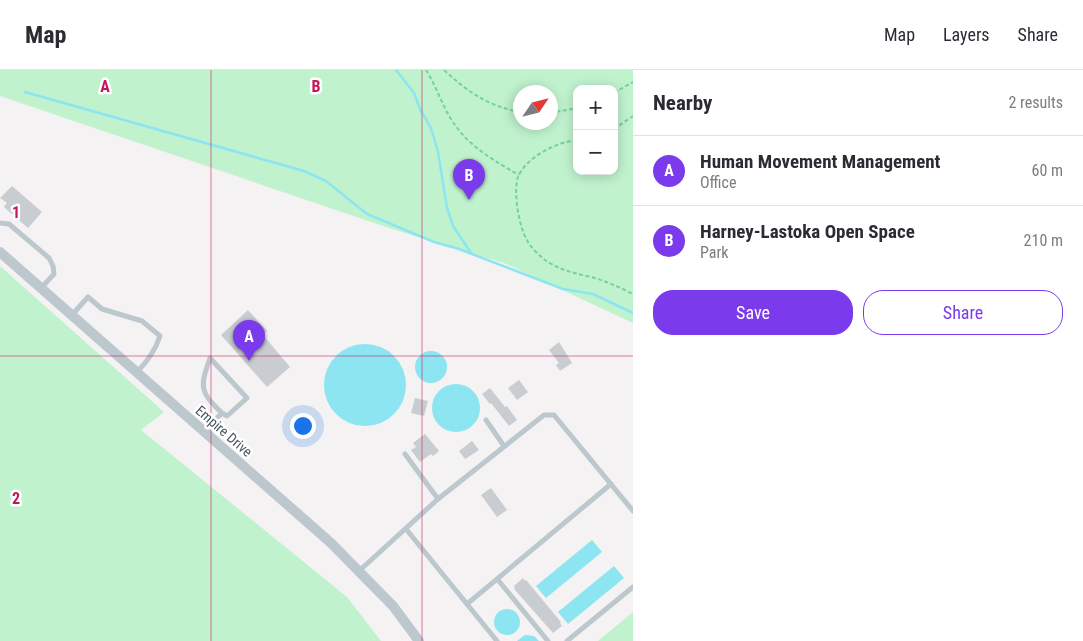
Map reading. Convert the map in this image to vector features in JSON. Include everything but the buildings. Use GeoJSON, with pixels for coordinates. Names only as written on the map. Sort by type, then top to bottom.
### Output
{"type":"FeatureCollection","features":[{"type":"Feature","properties":{"kind":"street","name":"Empire Drive"},"geometry":{"type":"LineString","coordinates":[[0,252],[330,543],[393,606],[419,641]]}},
{"type":"Feature","properties":{"kind":"lane"},"geometry":{"type":"LineString","coordinates":[[0,223],[9,224],[49,258],[54,274],[41,288]]}},
{"type":"Feature","properties":{"kind":"lane"},"geometry":{"type":"LineString","coordinates":[[72,315],[88,297],[102,309],[142,321],[154,330],[160,336],[154,352],[150,360],[137,372]]}},
{"type":"Feature","properties":{"kind":"lane"},"geometry":{"type":"LineString","coordinates":[[210,358],[247,398],[231,414],[227,416],[222,412],[204,392],[202,382],[210,358]]}},
{"type":"Feature","properties":{"kind":"lane"},"geometry":{"type":"LineString","coordinates":[[203,431],[222,412]]}},
{"type":"Feature","properties":{"kind":"lane"},"geometry":{"type":"LineString","coordinates":[[359,571],[438,499],[544,414],[554,415],[633,510]]}},
{"type":"Feature","properties":{"kind":"lane"},"geometry":{"type":"LineString","coordinates":[[486,420],[504,446]]}},
{"type":"Feature","properties":{"kind":"lane"},"geometry":{"type":"LineString","coordinates":[[405,454],[438,499]]}},
{"type":"Feature","properties":{"kind":"lane"},"geometry":{"type":"LineString","coordinates":[[467,604],[611,484]]}},
{"type":"Feature","properties":{"kind":"lane"},"geometry":{"type":"LineString","coordinates":[[406,529],[497,641]]}},
{"type":"Feature","properties":{"kind":"lane"},"geometry":{"type":"LineString","coordinates":[[498,580],[548,641]]}},
{"type":"Feature","properties":{"kind":"lane"},"geometry":{"type":"LineString","coordinates":[[567,641],[633,587]]}},
{"type":"Feature","properties":{"kind":"path"},"geometry":{"type":"LineString","coordinates":[[426,70],[454,125],[469,141],[519,175]]}},
{"type":"Feature","properties":{"kind":"path"},"geometry":{"type":"LineString","coordinates":[[444,70],[475,96],[492,104],[513,110]]}},
{"type":"Feature","properties":{"kind":"path"},"geometry":{"type":"LineString","coordinates":[[618,91],[633,82]]}},
{"type":"Feature","properties":{"kind":"path"},"geometry":{"type":"LineString","coordinates":[[558,112],[573,109]]}},
{"type":"Feature","properties":{"kind":"path"},"geometry":{"type":"LineString","coordinates":[[618,126],[633,116]]}},
{"type":"Feature","properties":{"kind":"path"},"geometry":{"type":"LineString","coordinates":[[573,141],[545,150],[534,158],[519,175],[517,190],[519,217],[527,241],[544,259],[564,271],[606,282],[633,294]]}},
{"type":"Feature","properties":{"kind":"green space"},"geometry":{"type":"Polygon","coordinates":[[[0,70],[633,70],[633,323],[504,263],[389,228],[0,96],[0,70]]]}},
{"type":"Feature","properties":{"kind":"green space"},"geometry":{"type":"Polygon","coordinates":[[[0,266],[164,412],[141,430],[347,597],[381,641],[0,641],[0,266]]]}},
{"type":"Feature","properties":{"kind":"green space"},"geometry":{"type":"Polygon","coordinates":[[[633,612],[633,641],[598,641],[633,612]]]}},
{"type":"Feature","properties":{"kind":"water"},"geometry":{"type":"Polygon","coordinates":[[[365,344],[381,348],[394,356],[402,369],[406,385],[402,401],[394,414],[381,422],[365,426],[349,422],[336,414],[328,401],[324,385],[328,369],[336,356],[349,348],[365,344]]]}},
{"type":"Feature","properties":{"kind":"water"},"geometry":{"type":"Polygon","coordinates":[[[431,351],[443,355],[447,367],[443,379],[431,383],[419,379],[415,367],[419,355],[431,351]]]}},
{"type":"Feature","properties":{"kind":"water"},"geometry":{"type":"Polygon","coordinates":[[[456,384],[465,386],[473,391],[478,399],[480,408],[478,417],[473,425],[465,430],[456,432],[447,430],[439,425],[434,417],[432,408],[434,399],[439,391],[447,386],[456,384]]]}},
{"type":"Feature","properties":{"kind":"water"},"geometry":{"type":"Polygon","coordinates":[[[592,540],[602,552],[546,598],[536,586],[592,540]]]}},
{"type":"Feature","properties":{"kind":"water"},"geometry":{"type":"Polygon","coordinates":[[[614,566],[624,578],[568,624],[558,612],[614,566]]]}},
{"type":"Feature","properties":{"kind":"water"},"geometry":{"type":"Polygon","coordinates":[[[507,609],[516,613],[520,622],[516,631],[507,635],[498,631],[494,622],[498,613],[507,609]]]}},
{"type":"Feature","properties":{"kind":"water"},"geometry":{"type":"Polygon","coordinates":[[[525,635],[534,636],[539,641],[517,641],[525,635]]]}},
{"type":"Feature","properties":{"kind":"waterway"},"geometry":{"type":"LineString","coordinates":[[396,70],[414,93],[420,109],[431,128],[438,152],[447,208],[453,226],[471,253]]}},
{"type":"Feature","properties":{"kind":"waterway"},"geometry":{"type":"LineString","coordinates":[[25,92],[304,171],[326,181],[367,214],[434,242],[459,249],[563,289],[593,294],[633,313]]}},
{"type":"Feature","properties":{"kind":"place","name":"Harney-Lastoka Open Space"},"geometry":{"type":"Point","coordinates":[469,200]}},
{"type":"Feature","properties":{"kind":"place","name":"Human Movement Management"},"geometry":{"type":"Point","coordinates":[249,361]}}]}
